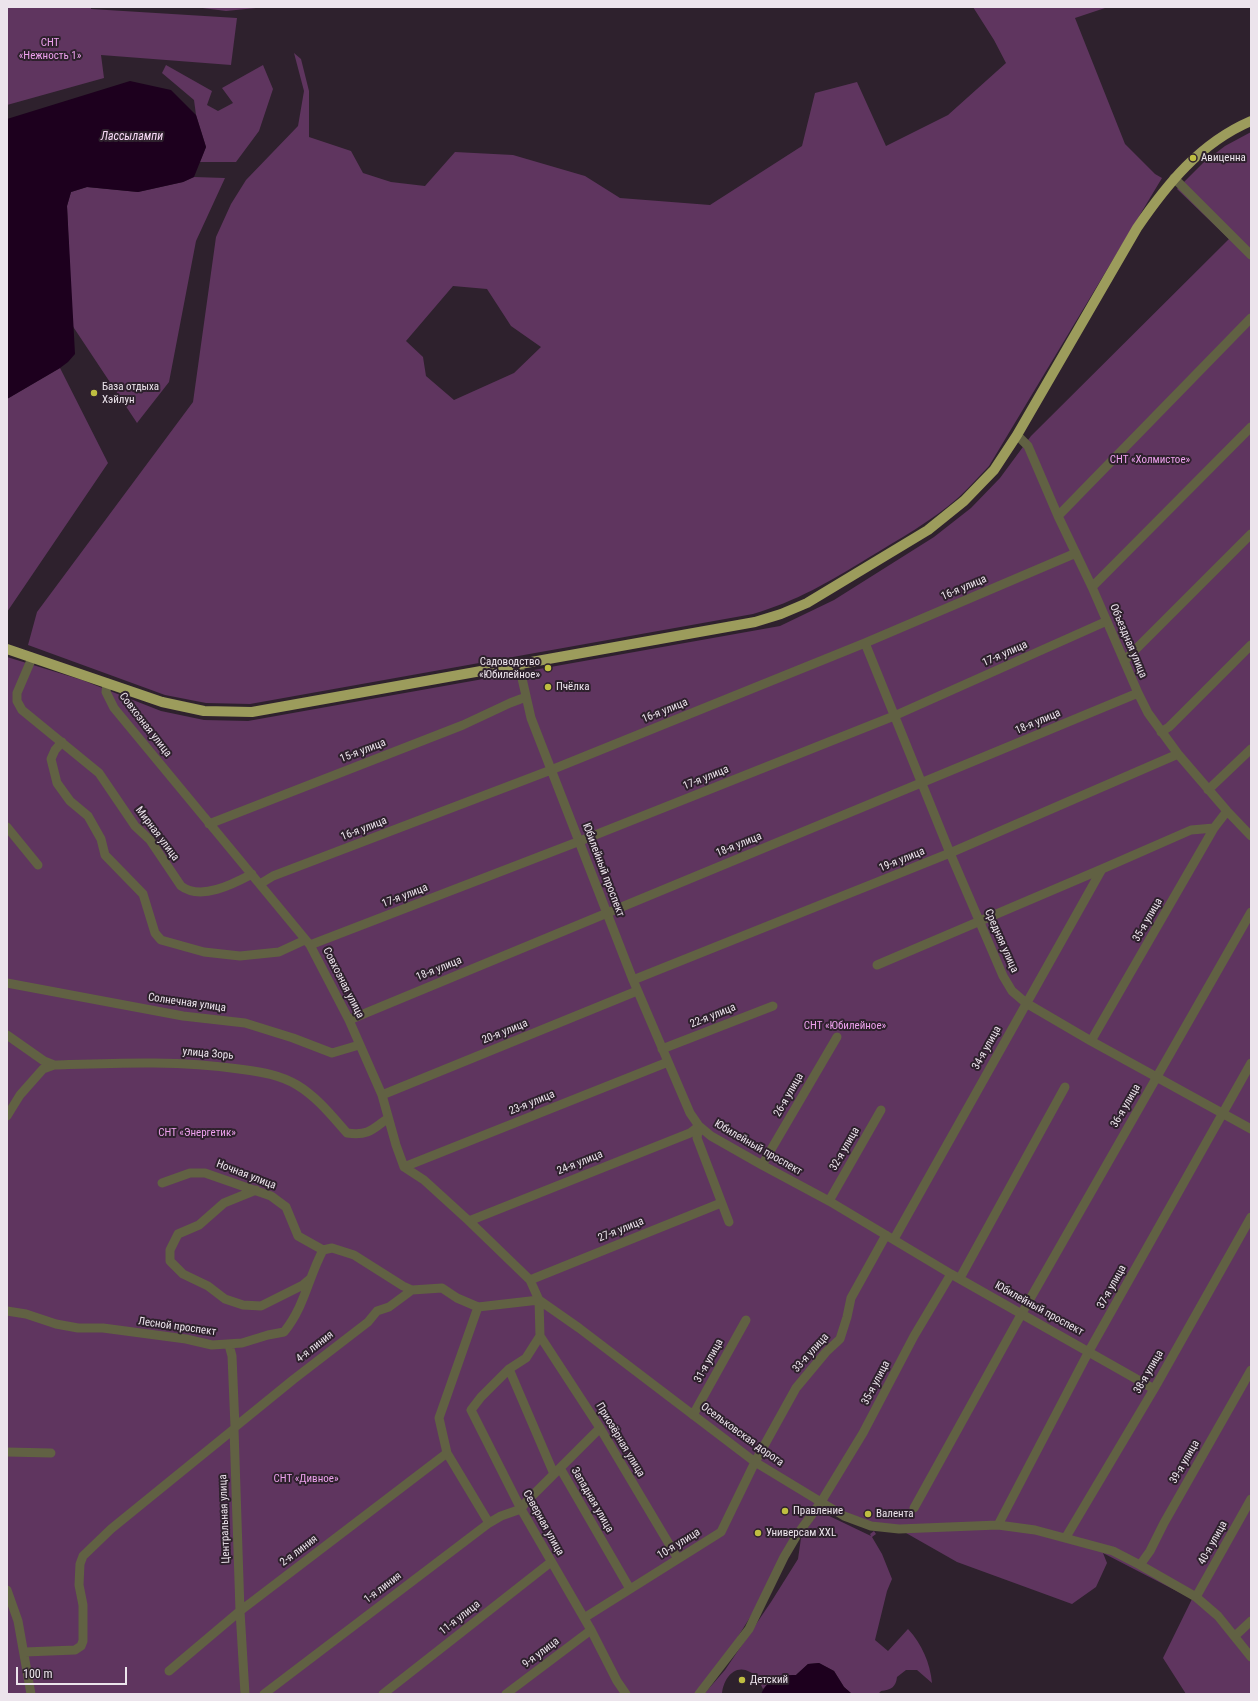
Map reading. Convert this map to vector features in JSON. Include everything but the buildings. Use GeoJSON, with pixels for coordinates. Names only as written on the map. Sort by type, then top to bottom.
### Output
{"type":"FeatureCollection","features":[{"type":"Feature","properties":{"kind":"main road"},"geometry":{"type":"LineString","coordinates":[[7,649],[162,702],[204,711],[252,712],[755,622],[781,614],[807,602],[928,530],[958,506],[994,470],[1017,435],[1138,228],[1174,178],[1197,155],[1219,138],[1251,121]]}},
{"type":"Feature","properties":{"kind":"street"},"geometry":{"type":"LineString","coordinates":[[1174,178],[1251,255]]}},
{"type":"Feature","properties":{"kind":"street"},"geometry":{"type":"LineString","coordinates":[[1058,516],[1251,318]]}},
{"type":"Feature","properties":{"kind":"street"},"geometry":{"type":"LineString","coordinates":[[1092,587],[1251,427]]}},
{"type":"Feature","properties":{"kind":"street","name":"Объездная улица"},"geometry":{"type":"LineString","coordinates":[[1017,435],[1028,446],[1058,516],[1092,587],[1148,713],[1178,754],[1208,790],[1251,836]]}},
{"type":"Feature","properties":{"kind":"street"},"geometry":{"type":"LineString","coordinates":[[1124,661],[1251,534]]}},
{"type":"Feature","properties":{"kind":"street","name":"16-я улица"},"geometry":{"type":"LineString","coordinates":[[260,884],[273,876],[551,770],[865,644],[1076,553]]}},
{"type":"Feature","properties":{"kind":"street","name":"17-я улица"},"geometry":{"type":"LineString","coordinates":[[62,742],[55,750],[51,759],[57,783],[70,800],[88,816],[101,839],[105,855],[143,894],[155,933],[161,940],[204,952],[240,956],[279,952],[580,841],[894,716],[1107,622]]}},
{"type":"Feature","properties":{"kind":"street","name":"Средняя улица"},"geometry":{"type":"LineString","coordinates":[[865,644],[979,922],[1003,976],[1012,991],[1026,1003],[1091,1041],[1251,1129]]}},
{"type":"Feature","properties":{"kind":"street"},"geometry":{"type":"LineString","coordinates":[[1161,732],[1169,727],[1251,645]]}},
{"type":"Feature","properties":{"kind":"street"},"geometry":{"type":"LineString","coordinates":[[32,658],[12,692],[22,710],[62,742]]}},
{"type":"Feature","properties":{"kind":"street","name":"Юбилейный проспект"},"geometry":{"type":"LineString","coordinates":[[518,665],[531,718],[637,991],[690,1112],[699,1126],[711,1136],[829,1201],[956,1276],[1154,1389]]}},
{"type":"Feature","properties":{"kind":"street","name":"Совхозная улица"},"geometry":{"type":"LineString","coordinates":[[107,683],[106,692],[114,708],[308,942],[349,1020],[382,1095],[404,1167]]}},
{"type":"Feature","properties":{"kind":"street","name":"18-я улица"},"geometry":{"type":"LineString","coordinates":[[349,1020],[1138,693]]}},
{"type":"Feature","properties":{"kind":"street","name":"15-я улица"},"geometry":{"type":"LineString","coordinates":[[209,824],[463,725],[526,697]]}},
{"type":"Feature","properties":{"kind":"street","name":"Мирная улица"},"geometry":{"type":"LineString","coordinates":[[62,742],[100,774],[135,826],[150,840],[181,886],[188,891],[195,892],[217,890],[231,886],[252,874]]}},
{"type":"Feature","properties":{"kind":"street"},"geometry":{"type":"LineString","coordinates":[[1208,790],[1251,749]]}},
{"type":"Feature","properties":{"kind":"street","name":"19-я улица"},"geometry":{"type":"LineString","coordinates":[[633,980],[950,853],[1178,754]]}},
{"type":"Feature","properties":{"kind":"street","name":"35-я улица"},"geometry":{"type":"LineString","coordinates":[[1091,1041],[1214,828],[1227,811]]}},
{"type":"Feature","properties":{"kind":"street"},"geometry":{"type":"LineString","coordinates":[[7,827],[38,865]]}},
{"type":"Feature","properties":{"kind":"street"},"geometry":{"type":"LineString","coordinates":[[877,965],[1191,830],[1214,828]]}},
{"type":"Feature","properties":{"kind":"street","name":"34-я улица"},"geometry":{"type":"LineString","coordinates":[[890,1237],[1102,869]]}},
{"type":"Feature","properties":{"kind":"street","name":"36-я улица"},"geometry":{"type":"LineString","coordinates":[[914,1508],[1022,1313],[1251,912]]}},
{"type":"Feature","properties":{"kind":"street","name":"Солнечная улица"},"geometry":{"type":"LineString","coordinates":[[7,983],[183,1016],[245,1023],[293,1038],[332,1053],[359,1045]]}},
{"type":"Feature","properties":{"kind":"street","name":"20-я улица"},"geometry":{"type":"LineString","coordinates":[[382,1095],[637,991]]}},
{"type":"Feature","properties":{"kind":"street","name":"22-я улица"},"geometry":{"type":"LineString","coordinates":[[662,1049],[773,1006]]}},
{"type":"Feature","properties":{"kind":"street","name":"улица Зорь"},"geometry":{"type":"LineString","coordinates":[[7,1035],[44,1061],[54,1065],[141,1062],[217,1066],[274,1074],[297,1085],[314,1097],[347,1133],[360,1135],[372,1130],[388,1118]]}},
{"type":"Feature","properties":{"kind":"street","name":"26-я улица"},"geometry":{"type":"LineString","coordinates":[[762,1165],[837,1037]]}},
{"type":"Feature","properties":{"kind":"street","name":"23-я улица"},"geometry":{"type":"LineString","coordinates":[[404,1167],[668,1062]]}},
{"type":"Feature","properties":{"kind":"street","name":"37-я улица"},"geometry":{"type":"LineString","coordinates":[[998,1525],[1089,1351],[1251,1063]]}},
{"type":"Feature","properties":{"kind":"street"},"geometry":{"type":"LineString","coordinates":[[7,1116],[20,1095],[43,1069],[54,1065]]}},
{"type":"Feature","properties":{"kind":"street","name":"35-я улица"},"geometry":{"type":"LineString","coordinates":[[698,1694],[749,1629],[784,1557],[821,1502],[863,1433],[914,1336],[956,1276],[1065,1087]]}},
{"type":"Feature","properties":{"kind":"street","name":"32-я улица"},"geometry":{"type":"LineString","coordinates":[[829,1201],[881,1110]]}},
{"type":"Feature","properties":{"kind":"street"},"geometry":{"type":"LineString","coordinates":[[699,1126],[697,1138],[729,1222]]}},
{"type":"Feature","properties":{"kind":"street","name":"24-я улица"},"geometry":{"type":"LineString","coordinates":[[469,1221],[690,1133],[699,1126]]}},
{"type":"Feature","properties":{"kind":"street"},"geometry":{"type":"LineString","coordinates":[[404,1167],[424,1180],[530,1280],[539,1300],[540,1336],[526,1358],[509,1369]]}},
{"type":"Feature","properties":{"kind":"street","name":"Ночная улица"},"geometry":{"type":"LineString","coordinates":[[162,1183],[190,1173],[206,1173],[271,1196],[286,1207],[298,1236],[323,1250]]}},
{"type":"Feature","properties":{"kind":"street"},"geometry":{"type":"LineString","coordinates":[[256,1190],[224,1203],[199,1225],[178,1234],[170,1250],[170,1261],[183,1274],[208,1286],[225,1299],[243,1305],[261,1306],[310,1279]]}},
{"type":"Feature","properties":{"kind":"street","name":"27-я улица"},"geometry":{"type":"LineString","coordinates":[[530,1280],[721,1203]]}},
{"type":"Feature","properties":{"kind":"street","name":"38-я улица"},"geometry":{"type":"LineString","coordinates":[[1066,1537],[1154,1389],[1251,1217]]}},
{"type":"Feature","properties":{"kind":"street","name":"33-я улица"},"geometry":{"type":"LineString","coordinates":[[755,1462],[796,1388],[826,1352],[840,1339],[851,1298],[890,1237]]}},
{"type":"Feature","properties":{"kind":"street"},"geometry":{"type":"LineString","coordinates":[[323,1250],[332,1248],[354,1255],[403,1286],[412,1290],[442,1288],[457,1298],[478,1307],[539,1300]]}},
{"type":"Feature","properties":{"kind":"street","name":"Лесной проспект"},"geometry":{"type":"LineString","coordinates":[[7,1311],[26,1314],[56,1324],[78,1328],[103,1328],[186,1339],[212,1345],[242,1343],[284,1332],[295,1319],[323,1250]]}},
{"type":"Feature","properties":{"kind":"street","name":"4-я линия"},"geometry":{"type":"LineString","coordinates":[[25,1652],[75,1650],[81,1646],[83,1641],[83,1604],[79,1585],[80,1564],[83,1556],[111,1530],[294,1379],[368,1322],[377,1311],[388,1308],[412,1290]]}},
{"type":"Feature","properties":{"kind":"street","name":"Осельковская дорога"},"geometry":{"type":"LineString","coordinates":[[539,1300],[755,1462],[844,1516],[871,1526],[899,1529],[998,1525],[1036,1530],[1113,1551],[1196,1597],[1218,1616],[1251,1656]]}},
{"type":"Feature","properties":{"kind":"street"},"geometry":{"type":"LineString","coordinates":[[478,1307],[439,1418],[447,1453],[489,1523]]}},
{"type":"Feature","properties":{"kind":"street","name":"31-я улица"},"geometry":{"type":"LineString","coordinates":[[693,1415],[746,1320]]}},
{"type":"Feature","properties":{"kind":"street","name":"Приозёрная улица"},"geometry":{"type":"LineString","coordinates":[[540,1336],[600,1428],[678,1559]]}},
{"type":"Feature","properties":{"kind":"street","name":"Центральная улица"},"geometry":{"type":"LineString","coordinates":[[229,1345],[232,1356],[240,1611],[245,1694]]}},
{"type":"Feature","properties":{"kind":"street","name":"Западная улица"},"geometry":{"type":"LineString","coordinates":[[509,1369],[557,1471],[630,1589]]}},
{"type":"Feature","properties":{"kind":"street","name":"Северная улица"},"geometry":{"type":"LineString","coordinates":[[509,1369],[480,1397],[471,1410],[521,1509],[591,1630],[617,1681],[626,1694]]}},
{"type":"Feature","properties":{"kind":"street","name":"39-я улица"},"geometry":{"type":"LineString","coordinates":[[1140,1565],[1150,1551],[1164,1523],[1251,1370]]}},
{"type":"Feature","properties":{"kind":"street"},"geometry":{"type":"LineString","coordinates":[[521,1509],[526,1502],[600,1428]]}},
{"type":"Feature","properties":{"kind":"street"},"geometry":{"type":"LineString","coordinates":[[7,1452],[52,1453]]}},
{"type":"Feature","properties":{"kind":"street","name":"2-я линия"},"geometry":{"type":"LineString","coordinates":[[169,1671],[240,1611],[447,1453]]}},
{"type":"Feature","properties":{"kind":"street","name":"10-я улица"},"geometry":{"type":"LineString","coordinates":[[584,1618],[720,1532],[755,1462]]}},
{"type":"Feature","properties":{"kind":"street","name":"40-я улица"},"geometry":{"type":"LineString","coordinates":[[1196,1597],[1251,1500]]}},
{"type":"Feature","properties":{"kind":"street","name":"1-я линия"},"geometry":{"type":"LineString","coordinates":[[264,1694],[489,1523],[501,1516],[521,1509]]}},
{"type":"Feature","properties":{"kind":"street","name":"11-я улица"},"geometry":{"type":"LineString","coordinates":[[383,1694],[551,1562]]}},
{"type":"Feature","properties":{"kind":"street"},"geometry":{"type":"LineString","coordinates":[[7,1590],[18,1621],[25,1652],[31,1694]]}},
{"type":"Feature","properties":{"kind":"street"},"geometry":{"type":"LineString","coordinates":[[1235,1636],[1251,1621]]}},
{"type":"Feature","properties":{"kind":"street","name":"9-я улица"},"geometry":{"type":"LineString","coordinates":[[506,1694],[591,1630]]}},
{"type":"Feature","properties":{"kind":"green space","name":"СНТ «Нежность 1»"},"geometry":{"type":"Polygon","coordinates":[[[7,7],[91,7],[91,9],[237,18],[231,65],[101,55],[104,78],[7,105],[7,7]]]}},
{"type":"Feature","properties":{"kind":"green space"},"geometry":{"type":"Polygon","coordinates":[[[195,7],[266,7],[226,11],[195,7]]]}},
{"type":"Feature","properties":{"kind":"green space"},"geometry":{"type":"Polygon","coordinates":[[[973,7],[1108,7],[1075,18],[1125,144],[1155,174],[1162,178],[989,466],[949,506],[915,529],[840,575],[812,590],[784,603],[753,614],[250,704],[206,703],[165,695],[28,645],[37,612],[193,402],[216,237],[231,204],[246,180],[298,126],[304,91],[294,53],[301,59],[309,91],[309,137],[351,151],[363,173],[391,182],[425,186],[455,152],[513,155],[585,176],[620,198],[710,205],[802,146],[815,93],[857,82],[886,146],[948,115],[1006,63],[994,40],[973,7]],[[453,286],[406,341],[423,357],[426,376],[454,400],[514,373],[541,347],[511,326],[487,289],[453,286]]]}},
{"type":"Feature","properties":{"kind":"green space"},"geometry":{"type":"Polygon","coordinates":[[[166,65],[212,91],[207,105],[218,111],[233,103],[222,88],[263,65],[273,89],[259,131],[236,162],[200,162],[206,147],[196,115],[194,100],[162,73],[166,65]]]}},
{"type":"Feature","properties":{"kind":"green space","name":"СНТ «Юбилейное»"},"geometry":{"type":"Polygon","coordinates":[[[1251,132],[1251,1694],[1186,1694],[1163,1658],[1192,1599],[1103,1553],[1107,1563],[1096,1587],[1072,1604],[957,1562],[899,1529],[871,1526],[821,1502],[715,1674],[698,1694],[268,1694],[486,1521],[266,1694],[7,1694],[7,657],[82,680],[161,711],[204,720],[248,721],[780,626],[834,600],[934,537],[971,508],[1000,478],[1031,436],[1229,239],[1177,189],[1204,162],[1225,146],[1251,132]]]}},
{"type":"Feature","properties":{"kind":"green space"},"geometry":{"type":"Polygon","coordinates":[[[194,177],[225,178],[196,241],[169,382],[137,423],[72,325],[67,206],[71,192],[87,187],[138,192],[183,182],[194,177]]]}},
{"type":"Feature","properties":{"kind":"green space"},"geometry":{"type":"Polygon","coordinates":[[[60,368],[108,463],[7,612],[7,399],[60,368]]]}},
{"type":"Feature","properties":{"kind":"green space"},"geometry":{"type":"Polygon","coordinates":[[[823,1513],[871,1536],[870,1534],[874,1531],[876,1534],[872,1537],[882,1554],[892,1579],[887,1591],[875,1640],[888,1651],[908,1629],[921,1647],[929,1668],[932,1683],[917,1670],[906,1670],[897,1677],[894,1686],[888,1690],[881,1691],[878,1694],[852,1694],[844,1687],[834,1671],[819,1663],[808,1664],[796,1675],[778,1678],[763,1689],[758,1679],[752,1673],[744,1670],[734,1671],[727,1679],[722,1694],[704,1694],[725,1670],[771,1602],[798,1559],[801,1538],[816,1515],[823,1513]]]}},
{"type":"Feature","properties":{"kind":"water","name":"Лассылампи"},"geometry":{"type":"Polygon","coordinates":[[[130,81],[171,90],[196,115],[206,147],[194,177],[183,182],[138,192],[87,187],[71,192],[67,206],[75,354],[60,368],[7,399],[7,119],[130,81]]]}},
{"type":"Feature","properties":{"kind":"water"},"geometry":{"type":"Polygon","coordinates":[[[819,1663],[834,1671],[844,1687],[852,1694],[761,1694],[767,1684],[775,1678],[796,1675],[808,1664],[819,1663]]]}},
{"type":"Feature","properties":{"kind":"place","name":"Авиценна"},"geometry":{"type":"Point","coordinates":[1193,158]}},
{"type":"Feature","properties":{"kind":"place","name":"База отдыха Хэйлун"},"geometry":{"type":"Point","coordinates":[94,393]}},
{"type":"Feature","properties":{"kind":"place","name":"Садоводство «Юбилейное»"},"geometry":{"type":"Point","coordinates":[548,668]}},
{"type":"Feature","properties":{"kind":"place","name":"Пчёлка"},"geometry":{"type":"Point","coordinates":[548,687]}},
{"type":"Feature","properties":{"kind":"place","name":"Правление"},"geometry":{"type":"Point","coordinates":[785,1511]}},
{"type":"Feature","properties":{"kind":"place","name":"Валента"},"geometry":{"type":"Point","coordinates":[868,1514]}},
{"type":"Feature","properties":{"kind":"place","name":"Универсам XXL"},"geometry":{"type":"Point","coordinates":[758,1533]}},
{"type":"Feature","properties":{"kind":"place","name":"Детский"},"geometry":{"type":"Point","coordinates":[742,1680]}},
{"type":"Feature","properties":{"kind":"park label","name":"СНТ «Холмистое»"},"geometry":{"type":"Point","coordinates":[1150,460]}},
{"type":"Feature","properties":{"kind":"park label","name":"СНТ «Энергетик»"},"geometry":{"type":"Point","coordinates":[197,1133]}},
{"type":"Feature","properties":{"kind":"park label","name":"СНТ «Дивное»"},"geometry":{"type":"Point","coordinates":[306,1479]}}]}
